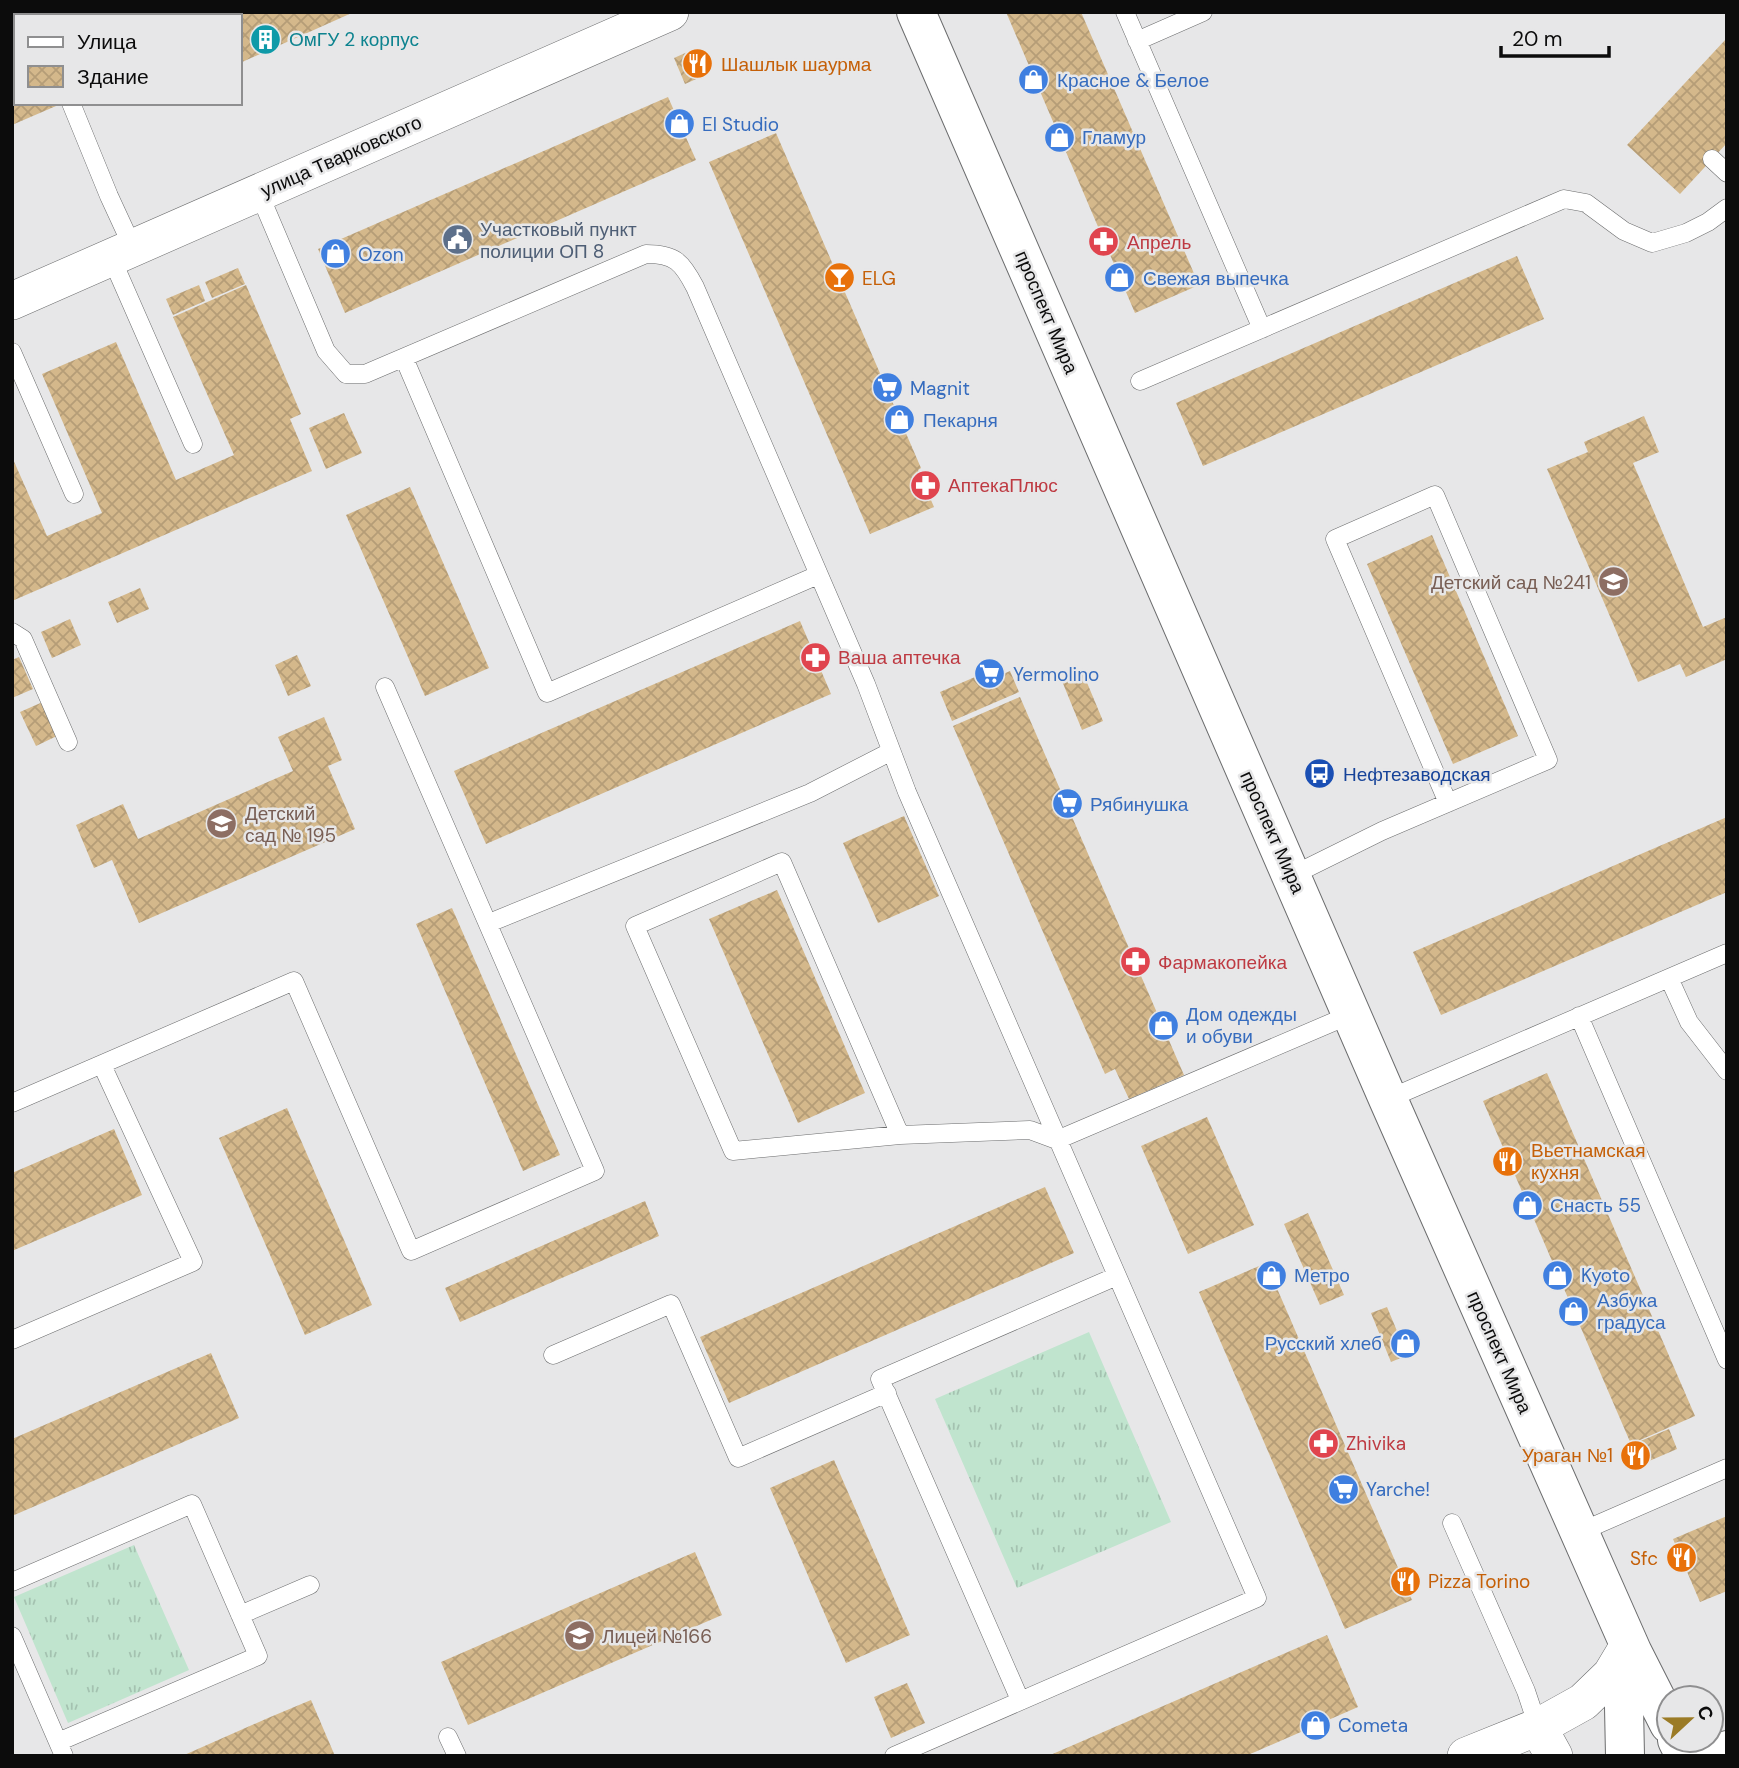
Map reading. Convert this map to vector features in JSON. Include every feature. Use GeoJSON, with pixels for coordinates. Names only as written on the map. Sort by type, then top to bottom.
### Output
{"type":"FeatureCollection","features":[{"type":"Feature","properties":{"kind":"main road","name":"проспект Мира"},"geometry":{"type":"LineString","coordinates":[[916,12],[1388,1099],[1631,1648]]}},
{"type":"Feature","properties":{"kind":"main road"},"geometry":{"type":"LineString","coordinates":[[1631,1648],[1655,1707]]}},
{"type":"Feature","properties":{"kind":"main road"},"geometry":{"type":"LineString","coordinates":[[1625,1756],[1655,1724]]}},
{"type":"Feature","properties":{"kind":"main road"},"geometry":{"type":"LineString","coordinates":[[1717,1756],[1727,1748]]}},
{"type":"Feature","properties":{"kind":"street","name":"улица Тварковского"},"geometry":{"type":"LineString","coordinates":[[12,301],[670,12]]}},
{"type":"Feature","properties":{"kind":"street"},"geometry":{"type":"LineString","coordinates":[[1546,1741],[1611,1675],[1631,1648]]}},
{"type":"Feature","properties":{"kind":"street"},"geometry":{"type":"LineString","coordinates":[[1466,1756],[1655,1720]]}},
{"type":"Feature","properties":{"kind":"lane"},"geometry":{"type":"LineString","coordinates":[[1125,12],[1262,329]]}},
{"type":"Feature","properties":{"kind":"lane"},"geometry":{"type":"LineString","coordinates":[[1137,41],[1203,12]]}},
{"type":"Feature","properties":{"kind":"lane"},"geometry":{"type":"LineString","coordinates":[[72,105],[109,196],[122,252],[193,444]]}},
{"type":"Feature","properties":{"kind":"lane"},"geometry":{"type":"LineString","coordinates":[[1712,159],[1727,173]]}},
{"type":"Feature","properties":{"kind":"lane"},"geometry":{"type":"LineString","coordinates":[[259,193],[326,351],[346,374],[365,374],[646,254],[666,254],[685,267],[866,684],[890,752],[1257,1598],[1020,1700],[931,1749],[894,1756]]}},
{"type":"Feature","properties":{"kind":"lane"},"geometry":{"type":"LineString","coordinates":[[1140,381],[1564,199],[1586,202],[1624,230],[1652,243],[1686,233],[1727,208]]}},
{"type":"Feature","properties":{"kind":"lane"},"geometry":{"type":"LineString","coordinates":[[12,352],[74,494]]}},
{"type":"Feature","properties":{"kind":"lane"},"geometry":{"type":"LineString","coordinates":[[404,358],[547,693],[818,575]]}},
{"type":"Feature","properties":{"kind":"lane"},"geometry":{"type":"LineString","coordinates":[[1292,876],[1382,831],[1448,803],[1548,760],[1435,495],[1335,538],[1448,803]]}},
{"type":"Feature","properties":{"kind":"lane"},"geometry":{"type":"LineString","coordinates":[[12,632],[23,639],[68,742]]}},
{"type":"Feature","properties":{"kind":"lane"},"geometry":{"type":"LineString","coordinates":[[12,1103],[294,981],[411,1251],[595,1171],[385,687]]}},
{"type":"Feature","properties":{"kind":"lane"},"geometry":{"type":"LineString","coordinates":[[489,923],[810,793],[890,752]]}},
{"type":"Feature","properties":{"kind":"lane"},"geometry":{"type":"LineString","coordinates":[[900,1135],[782,862],[635,926],[733,1151],[900,1135],[1030,1130],[1057,1140],[1352,1014]]}},
{"type":"Feature","properties":{"kind":"lane"},"geometry":{"type":"LineString","coordinates":[[1388,1099],[1727,953]]}},
{"type":"Feature","properties":{"kind":"lane"},"geometry":{"type":"LineString","coordinates":[[1669,978],[1689,1022],[1727,1071]]}},
{"type":"Feature","properties":{"kind":"lane"},"geometry":{"type":"LineString","coordinates":[[1579,1016],[1727,1360]]}},
{"type":"Feature","properties":{"kind":"lane"},"geometry":{"type":"LineString","coordinates":[[12,1340],[193,1262],[102,1065]]}},
{"type":"Feature","properties":{"kind":"lane"},"geometry":{"type":"LineString","coordinates":[[1020,1700],[880,1379],[1117,1276]]}},
{"type":"Feature","properties":{"kind":"lane"},"geometry":{"type":"LineString","coordinates":[[553,1355],[671,1304],[738,1458],[887,1393]]}},
{"type":"Feature","properties":{"kind":"lane"},"geometry":{"type":"LineString","coordinates":[[1580,1532],[1727,1468]]}},
{"type":"Feature","properties":{"kind":"lane"},"geometry":{"type":"LineString","coordinates":[[12,1582],[192,1504],[258,1656],[61,1749],[12,1636]]}},
{"type":"Feature","properties":{"kind":"lane"},"geometry":{"type":"LineString","coordinates":[[1452,1523],[1546,1741]]}},
{"type":"Feature","properties":{"kind":"lane"},"geometry":{"type":"LineString","coordinates":[[240,1615],[310,1585]]}},
{"type":"Feature","properties":{"kind":"lane"},"geometry":{"type":"LineString","coordinates":[[448,1737],[457,1756]]}},
{"type":"Feature","properties":{"kind":"green space"},"geometry":{"type":"Polygon","coordinates":[[[1089,1332],[1171,1522],[1017,1588],[935,1399],[1089,1332]]]}},
{"type":"Feature","properties":{"kind":"green space"},"geometry":{"type":"Polygon","coordinates":[[[134,1545],[189,1670],[68,1723],[14,1597],[134,1545]]]}},
{"type":"Feature","properties":{"kind":"building","name":"ОмГУ 2 корпус"},"geometry":{"type":"Polygon","coordinates":[[[354,12],[242,62],[242,14],[106,14],[354,12]]]}},
{"type":"Feature","properties":{"kind":"building"},"geometry":{"type":"Polygon","coordinates":[[[1006,12],[1081,12],[1199,285],[1135,313],[1006,12]]]}},
{"type":"Feature","properties":{"kind":"building"},"geometry":{"type":"Polygon","coordinates":[[[1727,38],[1727,143],[1680,194],[1627,145],[1727,38]]]}},
{"type":"Feature","properties":{"kind":"building"},"geometry":{"type":"Polygon","coordinates":[[[692,50],[703,76],[685,84],[674,58],[692,50]]]}},
{"type":"Feature","properties":{"kind":"building"},"geometry":{"type":"Polygon","coordinates":[[[12,97],[14,105],[58,105],[12,125],[12,97]]]}},
{"type":"Feature","properties":{"kind":"building"},"geometry":{"type":"Polygon","coordinates":[[[668,97],[696,160],[345,313],[318,249],[668,97]]]}},
{"type":"Feature","properties":{"kind":"building"},"geometry":{"type":"Polygon","coordinates":[[[776,133],[921,468],[918,470],[934,507],[870,534],[709,162],[776,133]]]}},
{"type":"Feature","properties":{"kind":"building"},"geometry":{"type":"Polygon","coordinates":[[[1517,256],[1544,319],[1203,466],[1176,403],[1517,256]]]}},
{"type":"Feature","properties":{"kind":"building"},"geometry":{"type":"Polygon","coordinates":[[[238,268],[245,284],[212,298],[205,282],[238,268]]]}},
{"type":"Feature","properties":{"kind":"building"},"geometry":{"type":"Polygon","coordinates":[[[199,285],[205,301],[173,315],[166,299],[199,285]]]}},
{"type":"Feature","properties":{"kind":"building"},"geometry":{"type":"Polygon","coordinates":[[[246,285],[301,414],[290,419],[312,471],[12,601],[12,457],[47,536],[102,513],[42,374],[116,342],[176,480],[234,455],[173,317],[246,285]]]}},
{"type":"Feature","properties":{"kind":"building"},"geometry":{"type":"Polygon","coordinates":[[[344,413],[362,453],[326,469],[309,428],[344,413]]]}},
{"type":"Feature","properties":{"kind":"building"},"geometry":{"type":"Polygon","coordinates":[[[1644,416],[1659,452],[1633,463],[1703,627],[1727,617],[1727,659],[1686,677],[1680,664],[1638,682],[1547,469],[1588,452],[1584,442],[1644,416]]]}},
{"type":"Feature","properties":{"kind":"building"},"geometry":{"type":"Polygon","coordinates":[[[410,487],[489,668],[425,696],[346,515],[410,487]]]}},
{"type":"Feature","properties":{"kind":"building"},"geometry":{"type":"Polygon","coordinates":[[[1432,535],[1518,736],[1453,764],[1367,564],[1432,535]]]}},
{"type":"Feature","properties":{"kind":"building"},"geometry":{"type":"Polygon","coordinates":[[[140,588],[149,609],[117,623],[108,602],[140,588]]]}},
{"type":"Feature","properties":{"kind":"building"},"geometry":{"type":"Polygon","coordinates":[[[70,619],[81,645],[52,658],[41,632],[70,619]]]}},
{"type":"Feature","properties":{"kind":"building"},"geometry":{"type":"Polygon","coordinates":[[[800,621],[831,694],[486,844],[454,771],[800,621]]]}},
{"type":"Feature","properties":{"kind":"building"},"geometry":{"type":"Polygon","coordinates":[[[297,655],[311,686],[288,696],[275,665],[297,655]]]}},
{"type":"Feature","properties":{"kind":"building"},"geometry":{"type":"Polygon","coordinates":[[[19,657],[33,689],[12,698],[12,660],[19,657]]]}},
{"type":"Feature","properties":{"kind":"building"},"geometry":{"type":"Polygon","coordinates":[[[989,671],[992,679],[1010,671],[1019,692],[952,721],[940,692],[989,671]]]}},
{"type":"Feature","properties":{"kind":"building"},"geometry":{"type":"Polygon","coordinates":[[[1083,673],[1103,721],[1082,730],[1062,681],[1083,673]]]}},
{"type":"Feature","properties":{"kind":"building"},"geometry":{"type":"Polygon","coordinates":[[[1020,697],[1184,1075],[1129,1099],[1115,1069],[1105,1074],[953,726],[1020,697]]]}},
{"type":"Feature","properties":{"kind":"building"},"geometry":{"type":"Polygon","coordinates":[[[45,701],[59,735],[36,746],[20,712],[45,701]]]}},
{"type":"Feature","properties":{"kind":"building"},"geometry":{"type":"Polygon","coordinates":[[[324,717],[342,760],[328,766],[355,829],[139,923],[112,860],[94,868],[76,825],[123,804],[138,839],[293,771],[278,737],[324,717]]]}},
{"type":"Feature","properties":{"kind":"building"},"geometry":{"type":"Polygon","coordinates":[[[904,816],[939,896],[878,923],[843,843],[904,816]]]}},
{"type":"Feature","properties":{"kind":"building"},"geometry":{"type":"Polygon","coordinates":[[[1727,817],[1727,892],[1441,1015],[1413,952],[1727,817]]]}},
{"type":"Feature","properties":{"kind":"building"},"geometry":{"type":"Polygon","coordinates":[[[777,890],[865,1093],[798,1123],[709,919],[777,890]]]}},
{"type":"Feature","properties":{"kind":"building"},"geometry":{"type":"Polygon","coordinates":[[[452,908],[560,1155],[523,1171],[416,924],[452,908]]]}},
{"type":"Feature","properties":{"kind":"building"},"geometry":{"type":"Polygon","coordinates":[[[1547,1073],[1695,1416],[1631,1444],[1483,1101],[1547,1073]]]}},
{"type":"Feature","properties":{"kind":"building"},"geometry":{"type":"Polygon","coordinates":[[[287,1108],[372,1305],[305,1335],[219,1138],[287,1108]]]}},
{"type":"Feature","properties":{"kind":"building"},"geometry":{"type":"Polygon","coordinates":[[[1207,1117],[1254,1225],[1188,1254],[1141,1146],[1207,1117]]]}},
{"type":"Feature","properties":{"kind":"building"},"geometry":{"type":"Polygon","coordinates":[[[114,1129],[142,1195],[12,1251],[12,1173],[114,1129]]]}},
{"type":"Feature","properties":{"kind":"building"},"geometry":{"type":"Polygon","coordinates":[[[1045,1187],[1074,1253],[729,1403],[700,1337],[1045,1187]]]}},
{"type":"Feature","properties":{"kind":"building"},"geometry":{"type":"Polygon","coordinates":[[[645,1201],[659,1236],[460,1322],[445,1288],[645,1201]]]}},
{"type":"Feature","properties":{"kind":"building"},"geometry":{"type":"Polygon","coordinates":[[[1308,1213],[1344,1295],[1320,1305],[1284,1224],[1308,1213]]]}},
{"type":"Feature","properties":{"kind":"building"},"geometry":{"type":"Polygon","coordinates":[[[1266,1263],[1412,1600],[1345,1629],[1199,1292],[1266,1263]]]}},
{"type":"Feature","properties":{"kind":"building"},"geometry":{"type":"Polygon","coordinates":[[[1387,1307],[1410,1354],[1391,1362],[1371,1313],[1387,1307]]]}},
{"type":"Feature","properties":{"kind":"building"},"geometry":{"type":"Polygon","coordinates":[[[211,1353],[239,1418],[12,1516],[12,1439],[211,1353]]]}},
{"type":"Feature","properties":{"kind":"building"},"geometry":{"type":"Polygon","coordinates":[[[1669,1429],[1677,1449],[1640,1465],[1631,1445],[1669,1429]]]}},
{"type":"Feature","properties":{"kind":"building"},"geometry":{"type":"Polygon","coordinates":[[[834,1460],[910,1635],[846,1663],[770,1488],[834,1460]]]}},
{"type":"Feature","properties":{"kind":"building"},"geometry":{"type":"Polygon","coordinates":[[[1727,1516],[1727,1591],[1700,1602],[1673,1539],[1727,1516]]]}},
{"type":"Feature","properties":{"kind":"building"},"geometry":{"type":"Polygon","coordinates":[[[695,1552],[722,1615],[468,1725],[441,1662],[695,1552]]]}},
{"type":"Feature","properties":{"kind":"building"},"geometry":{"type":"Polygon","coordinates":[[[1327,1635],[1358,1707],[1255,1752],[1245,1756],[1048,1756],[1327,1635]]]}},
{"type":"Feature","properties":{"kind":"building"},"geometry":{"type":"Polygon","coordinates":[[[907,1683],[925,1723],[891,1738],[874,1697],[907,1683]]]}},
{"type":"Feature","properties":{"kind":"building"},"geometry":{"type":"Polygon","coordinates":[[[311,1700],[335,1756],[182,1756],[268,1718],[311,1700]]]}},
{"type":"Feature","properties":{"kind":"place","name":"ОмГУ 2 корпус"},"geometry":{"type":"Point","coordinates":[266,39]}},
{"type":"Feature","properties":{"kind":"place","name":"Шашлык шаурма"},"geometry":{"type":"Point","coordinates":[698,64]}},
{"type":"Feature","properties":{"kind":"place","name":"Красное & Белое"},"geometry":{"type":"Point","coordinates":[1034,80]}},
{"type":"Feature","properties":{"kind":"place","name":"El Studio"},"geometry":{"type":"Point","coordinates":[679,124]}},
{"type":"Feature","properties":{"kind":"place","name":"Гламур"},"geometry":{"type":"Point","coordinates":[1059,137]}},
{"type":"Feature","properties":{"kind":"place","name":"Участковый пункт полиции ОП 8"},"geometry":{"type":"Point","coordinates":[457,240]}},
{"type":"Feature","properties":{"kind":"place","name":"Апрель"},"geometry":{"type":"Point","coordinates":[1104,242]}},
{"type":"Feature","properties":{"kind":"place","name":"Ozon"},"geometry":{"type":"Point","coordinates":[335,254]}},
{"type":"Feature","properties":{"kind":"place","name":"ELG"},"geometry":{"type":"Point","coordinates":[839,278]}},
{"type":"Feature","properties":{"kind":"place","name":"Свежая выпечка"},"geometry":{"type":"Point","coordinates":[1120,278]}},
{"type":"Feature","properties":{"kind":"place","name":"Magnit"},"geometry":{"type":"Point","coordinates":[887,388]}},
{"type":"Feature","properties":{"kind":"place","name":"Пекарня"},"geometry":{"type":"Point","coordinates":[900,420]}},
{"type":"Feature","properties":{"kind":"place","name":"АптекаПлюс"},"geometry":{"type":"Point","coordinates":[925,485]}},
{"type":"Feature","properties":{"kind":"place","name":"Детский сад №241"},"geometry":{"type":"Point","coordinates":[1614,582]}},
{"type":"Feature","properties":{"kind":"place","name":"Ваша аптечка"},"geometry":{"type":"Point","coordinates":[815,657]}},
{"type":"Feature","properties":{"kind":"place","name":"Yermolino"},"geometry":{"type":"Point","coordinates":[990,674]}},
{"type":"Feature","properties":{"kind":"place","name":"Нефтезаводская"},"geometry":{"type":"Point","coordinates":[1320,774]}},
{"type":"Feature","properties":{"kind":"place","name":"Рябинушка"},"geometry":{"type":"Point","coordinates":[1067,804]}},
{"type":"Feature","properties":{"kind":"place","name":"Детский сад № 195"},"geometry":{"type":"Point","coordinates":[222,824]}},
{"type":"Feature","properties":{"kind":"place","name":"Фармакопейка"},"geometry":{"type":"Point","coordinates":[1135,962]}},
{"type":"Feature","properties":{"kind":"place","name":"Дом одежды и обуви"},"geometry":{"type":"Point","coordinates":[1163,1025]}},
{"type":"Feature","properties":{"kind":"place","name":"Вьетнамская кухня"},"geometry":{"type":"Point","coordinates":[1508,1161]}},
{"type":"Feature","properties":{"kind":"place","name":"Снасть 55"},"geometry":{"type":"Point","coordinates":[1527,1205]}},
{"type":"Feature","properties":{"kind":"place","name":"Метро"},"geometry":{"type":"Point","coordinates":[1271,1275]}},
{"type":"Feature","properties":{"kind":"place","name":"Kyoto"},"geometry":{"type":"Point","coordinates":[1558,1275]}},
{"type":"Feature","properties":{"kind":"place","name":"Азбука градуса"},"geometry":{"type":"Point","coordinates":[1574,1311]}},
{"type":"Feature","properties":{"kind":"place","name":"Русский хлеб"},"geometry":{"type":"Point","coordinates":[1405,1343]}},
{"type":"Feature","properties":{"kind":"place","name":"Zhivika"},"geometry":{"type":"Point","coordinates":[1323,1443]}},
{"type":"Feature","properties":{"kind":"place","name":"Ураган №1"},"geometry":{"type":"Point","coordinates":[1636,1455]}},
{"type":"Feature","properties":{"kind":"place","name":"Yarche!"},"geometry":{"type":"Point","coordinates":[1343,1489]}},
{"type":"Feature","properties":{"kind":"place","name":"Sfc"},"geometry":{"type":"Point","coordinates":[1681,1558]}},
{"type":"Feature","properties":{"kind":"place","name":"Pizza Torino"},"geometry":{"type":"Point","coordinates":[1405,1581]}},
{"type":"Feature","properties":{"kind":"place","name":"Лицей №166"},"geometry":{"type":"Point","coordinates":[579,1636]}},
{"type":"Feature","properties":{"kind":"place","name":"Cometa"},"geometry":{"type":"Point","coordinates":[1315,1725]}}]}
